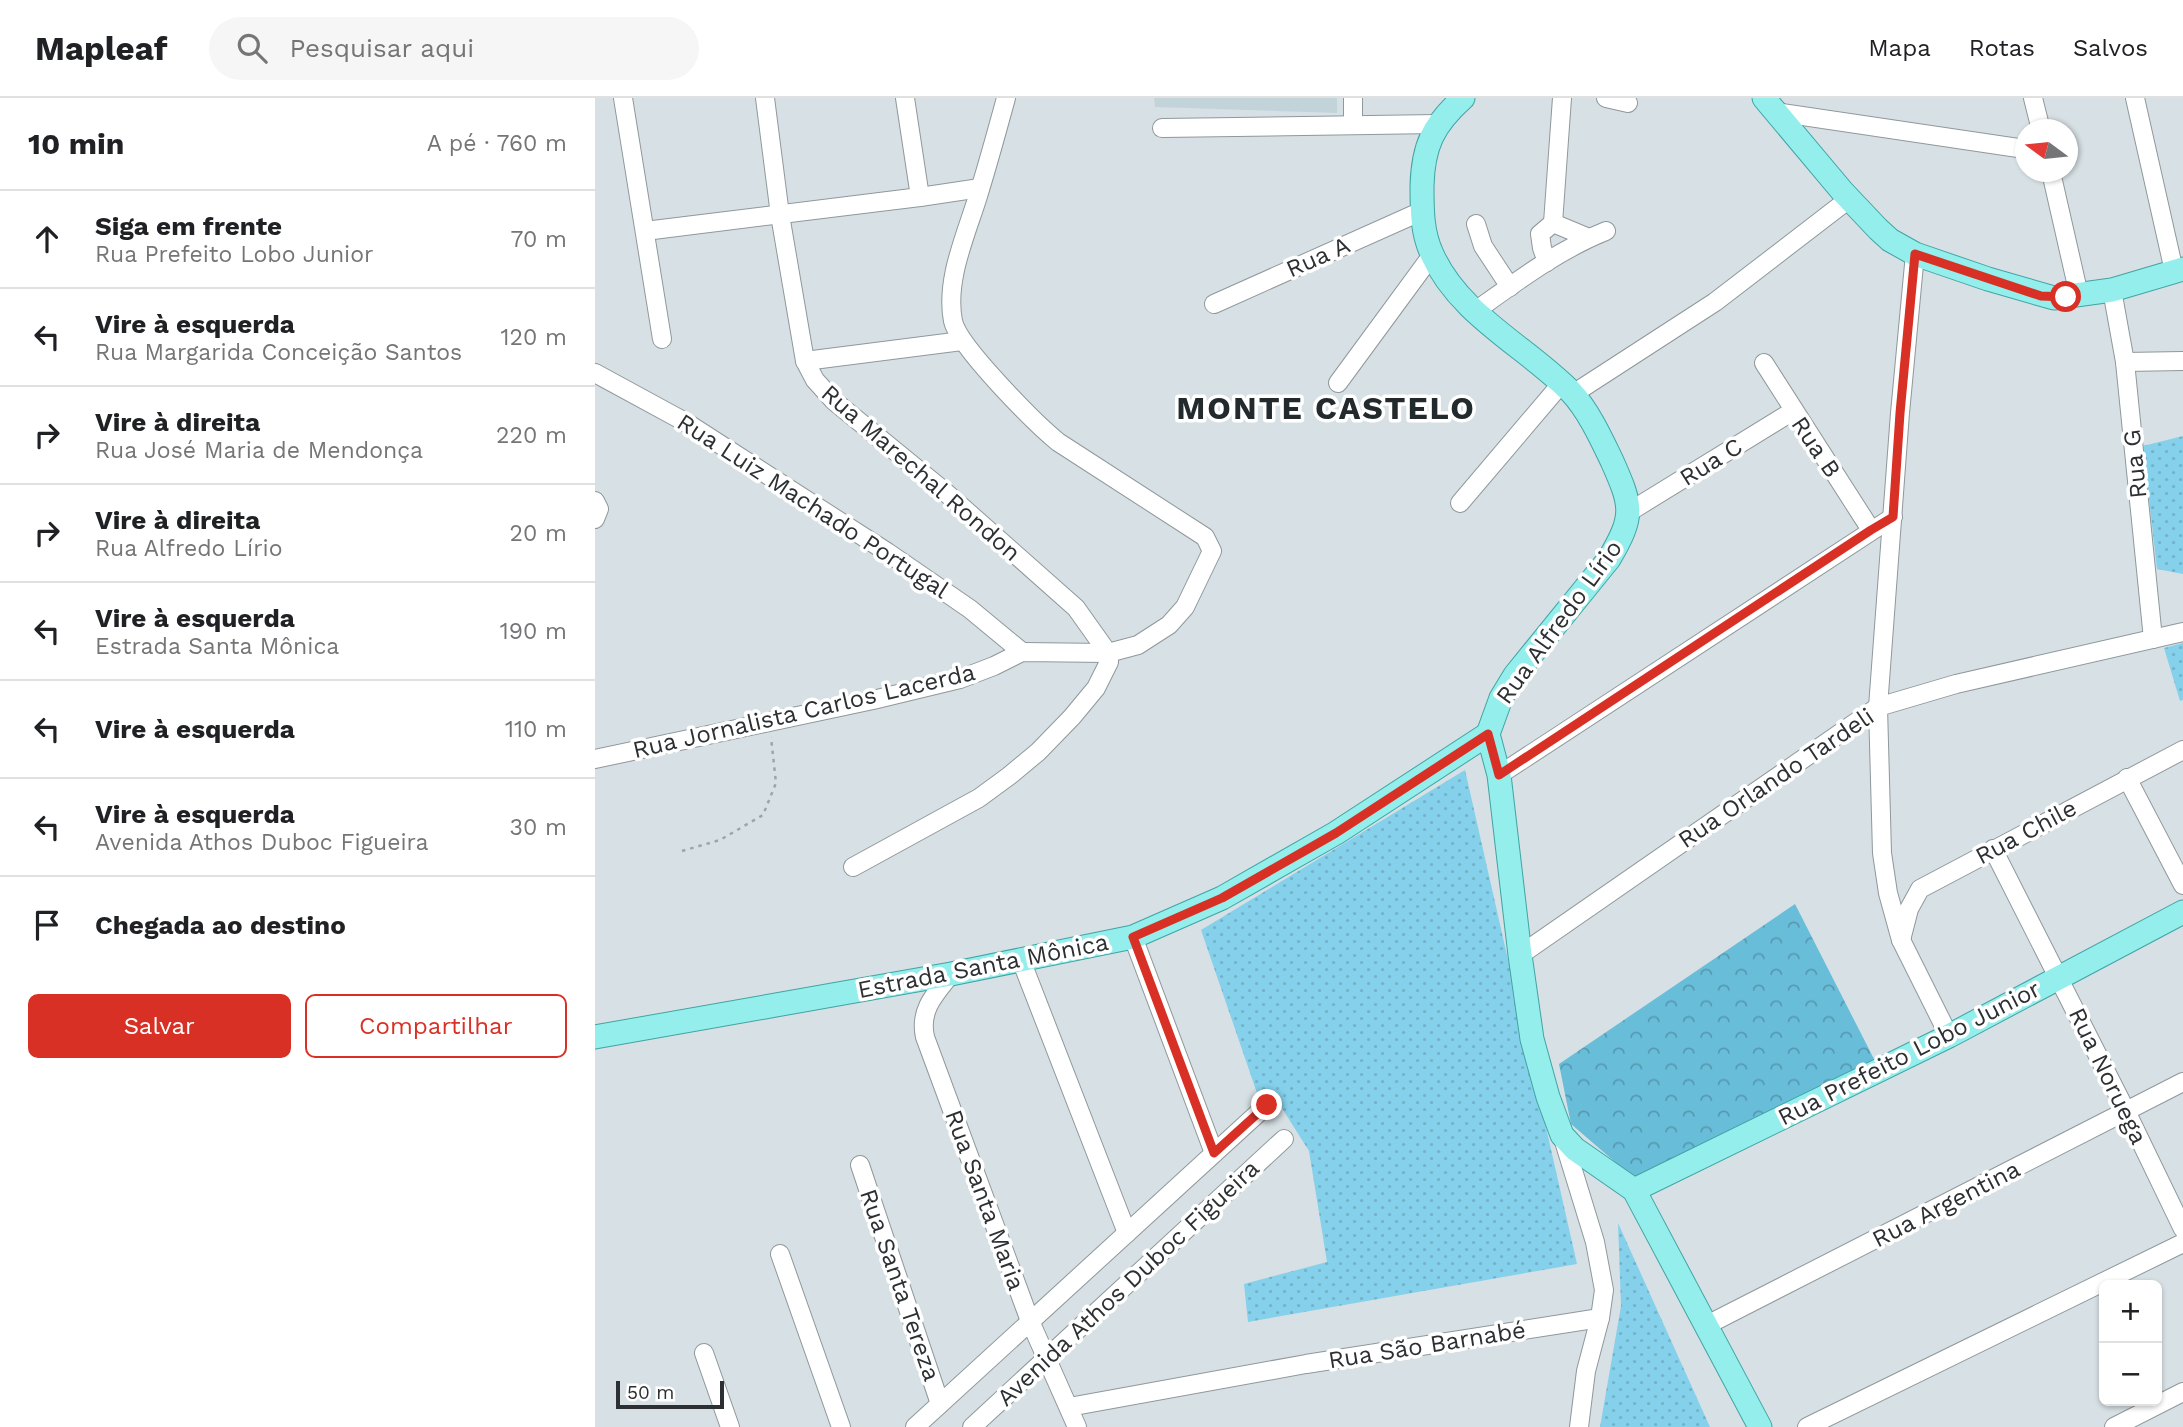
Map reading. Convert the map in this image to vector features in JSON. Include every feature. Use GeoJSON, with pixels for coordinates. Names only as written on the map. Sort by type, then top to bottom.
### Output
{"type":"FeatureCollection","features":[{"type":"Feature","properties":{"kind":"main road","name":"Rua Alfredo Lírio"},"geometry":{"type":"LineString","coordinates":[[1463,98],[1437,124],[1429,143],[1423,171],[1424,232],[1432,255],[1474,312],[1567,389],[1603,442],[1625,491],[1629,512],[1620,541],[1609,559],[1508,686],[1491,719],[1488,734],[1499,775],[1532,1039],[1548,1097],[1562,1135],[1575,1149],[1634,1190]]}},
{"type":"Feature","properties":{"kind":"main road"},"geometry":{"type":"LineString","coordinates":[[1769,105],[1849,199],[1890,240],[1915,254],[2054,298],[2112,289],[2179,270]]}},
{"type":"Feature","properties":{"kind":"main road","name":"Estrada Santa Mônica"},"geometry":{"type":"LineString","coordinates":[[595,1037],[951,974],[1133,937],[1222,898],[1336,833],[1488,734]]}},
{"type":"Feature","properties":{"kind":"main road","name":"Rua Prefeito Lobo Junior"},"geometry":{"type":"LineString","coordinates":[[1634,1190],[1949,1036],[2183,912]]}},
{"type":"Feature","properties":{"kind":"main road"},"geometry":{"type":"LineString","coordinates":[[1634,1190],[1760,1427]]}},
{"type":"Feature","properties":{"kind":"street"},"geometry":{"type":"LineString","coordinates":[[623,98],[662,339]]}},
{"type":"Feature","properties":{"kind":"street","name":"Rua Marechal Rondon"},"geometry":{"type":"LineString","coordinates":[[765,98],[780,215],[805,361],[815,380],[834,401],[944,491],[1076,608],[1108,653]]}},
{"type":"Feature","properties":{"kind":"street"},"geometry":{"type":"LineString","coordinates":[[905,98],[920,197]]}},
{"type":"Feature","properties":{"kind":"street"},"geometry":{"type":"LineString","coordinates":[[805,361],[962,341],[953,324],[953,286],[1006,98]]}},
{"type":"Feature","properties":{"kind":"street"},"geometry":{"type":"LineString","coordinates":[[1353,98],[1353,125]]}},
{"type":"Feature","properties":{"kind":"street"},"geometry":{"type":"LineString","coordinates":[[1547,262],[1540,234],[1553,223],[1562,98]]}},
{"type":"Feature","properties":{"kind":"street"},"geometry":{"type":"LineString","coordinates":[[1606,98],[1627,103]]}},
{"type":"Feature","properties":{"kind":"street"},"geometry":{"type":"LineString","coordinates":[[2033,98],[2038,119]]}},
{"type":"Feature","properties":{"kind":"street"},"geometry":{"type":"LineString","coordinates":[[2135,98],[2179,270]]}},
{"type":"Feature","properties":{"kind":"street"},"geometry":{"type":"LineString","coordinates":[[1769,105],[2015,147]]}},
{"type":"Feature","properties":{"kind":"street"},"geometry":{"type":"LineString","coordinates":[[1162,128],[1437,124]]}},
{"type":"Feature","properties":{"kind":"street"},"geometry":{"type":"LineString","coordinates":[[2053,182],[2079,295]]}},
{"type":"Feature","properties":{"kind":"street"},"geometry":{"type":"LineString","coordinates":[[645,231],[980,188]]}},
{"type":"Feature","properties":{"kind":"street"},"geometry":{"type":"LineString","coordinates":[[1460,503],[1567,389],[1715,302],[1849,199]]}},
{"type":"Feature","properties":{"kind":"street","name":"Rua A"},"geometry":{"type":"LineString","coordinates":[[1215,304],[1422,211]]}},
{"type":"Feature","properties":{"kind":"street"},"geometry":{"type":"LineString","coordinates":[[1474,312],[1547,262],[1597,235],[1553,223]]}},
{"type":"Feature","properties":{"kind":"street"},"geometry":{"type":"LineString","coordinates":[[1476,224],[1483,246],[1510,287]]}},
{"type":"Feature","properties":{"kind":"street"},"geometry":{"type":"LineString","coordinates":[[1915,254],[1878,707],[1882,853],[1888,893],[1901,940],[1949,1036]]}},
{"type":"Feature","properties":{"kind":"street"},"geometry":{"type":"LineString","coordinates":[[1338,383],[1432,255]]}},
{"type":"Feature","properties":{"kind":"street","name":"Rua G"},"geometry":{"type":"LineString","coordinates":[[2112,289],[2125,362],[2153,639]]}},
{"type":"Feature","properties":{"kind":"street","name":"Rua Jornalista Carlos Lacerda"},"geometry":{"type":"LineString","coordinates":[[595,759],[960,679],[1022,652],[1108,653],[1138,646],[1169,625],[1185,607],[1212,551],[1205,537],[1058,442],[1039,426],[962,341]]}},
{"type":"Feature","properties":{"kind":"street"},"geometry":{"type":"LineString","coordinates":[[2125,362],[2183,361]]}},
{"type":"Feature","properties":{"kind":"street","name":"Rua B"},"geometry":{"type":"LineString","coordinates":[[1763,363],[1871,530]]}},
{"type":"Feature","properties":{"kind":"street","name":"Rua Luiz Machado Portugal"},"geometry":{"type":"LineString","coordinates":[[595,373],[687,423],[887,552],[970,609],[1022,652]]}},
{"type":"Feature","properties":{"kind":"street","name":"Rua C"},"geometry":{"type":"LineString","coordinates":[[1629,512],[1793,411]]}},
{"type":"Feature","properties":{"kind":"street"},"geometry":{"type":"LineString","coordinates":[[595,501],[599,509],[595,519]]}},
{"type":"Feature","properties":{"kind":"street"},"geometry":{"type":"LineString","coordinates":[[1499,775],[1893,517]]}},
{"type":"Feature","properties":{"kind":"street","name":"Rua Orlando Tardeli"},"geometry":{"type":"LineString","coordinates":[[1520,955],[1878,707],[1956,684],[2183,632]]}},
{"type":"Feature","properties":{"kind":"street"},"geometry":{"type":"LineString","coordinates":[[853,867],[979,798],[1038,752],[1096,688],[1109,666],[1108,653]]}},
{"type":"Feature","properties":{"kind":"street","name":"Rua Chile"},"geometry":{"type":"LineString","coordinates":[[1901,940],[1909,909],[1920,889],[2183,750]]}},
{"type":"Feature","properties":{"kind":"street"},"geometry":{"type":"LineString","coordinates":[[2127,778],[2183,885]]}},
{"type":"Feature","properties":{"kind":"street","name":"Rua Noruega"},"geometry":{"type":"LineString","coordinates":[[1993,849],[2183,1228]]}},
{"type":"Feature","properties":{"kind":"street"},"geometry":{"type":"LineString","coordinates":[[1133,937],[1214,1153]]}},
{"type":"Feature","properties":{"kind":"street"},"geometry":{"type":"LineString","coordinates":[[1021,960],[1127,1234]]}},
{"type":"Feature","properties":{"kind":"street","name":"Rua Santa Maria"},"geometry":{"type":"LineString","coordinates":[[951,974],[924,1012],[922,1024],[925,1037],[1030,1321],[1077,1427]]}},
{"type":"Feature","properties":{"kind":"street","name":"Rua Argentina"},"geometry":{"type":"LineString","coordinates":[[1707,1325],[2183,1082]]}},
{"type":"Feature","properties":{"kind":"street","name":"Avenida Athos Duboc Figueira"},"geometry":{"type":"LineString","coordinates":[[915,1427],[1267,1105]]}},
{"type":"Feature","properties":{"kind":"street"},"geometry":{"type":"LineString","coordinates":[[1562,1135],[1601,1269],[1604,1290],[1586,1371],[1579,1427]]}},
{"type":"Feature","properties":{"kind":"street","name":"Avenida Athos Duboc Figueira"},"geometry":{"type":"LineString","coordinates":[[972,1427],[1284,1139]]}},
{"type":"Feature","properties":{"kind":"street","name":"Rua Santa Tereza"},"geometry":{"type":"LineString","coordinates":[[860,1165],[940,1404]]}},
{"type":"Feature","properties":{"kind":"street"},"geometry":{"type":"LineString","coordinates":[[1807,1427],[2183,1243]]}},
{"type":"Feature","properties":{"kind":"street"},"geometry":{"type":"LineString","coordinates":[[780,1254],[841,1427]]}},
{"type":"Feature","properties":{"kind":"street","name":"Rua São Barnabé"},"geometry":{"type":"LineString","coordinates":[[1069,1407],[1306,1364],[1599,1318]]}},
{"type":"Feature","properties":{"kind":"street"},"geometry":{"type":"LineString","coordinates":[[703,1353],[730,1427]]}},
{"type":"Feature","properties":{"kind":"street"},"geometry":{"type":"LineString","coordinates":[[2114,1427],[2183,1392]]}},
{"type":"Feature","properties":{"kind":"path"},"geometry":{"type":"LineString","coordinates":[[682,851],[720,840],[763,815],[776,782],[769,723]]}},
{"type":"Feature","properties":{"kind":"shaded area"},"geometry":{"type":"Polygon","coordinates":[[[1154,98],[1337,98],[1337,113],[1155,107],[1154,98]]]}},
{"type":"Feature","properties":{"kind":"shaded area"},"geometry":{"type":"Polygon","coordinates":[[[2183,436],[2183,574],[2157,569],[2143,446],[2183,436]]]}},
{"type":"Feature","properties":{"kind":"shaded area"},"geometry":{"type":"Polygon","coordinates":[[[2183,643],[2183,700],[2180,701],[2164,648],[2183,643]]]}},
{"type":"Feature","properties":{"kind":"shaded area"},"geometry":{"type":"Polygon","coordinates":[[[1465,770],[1577,1264],[1248,1322],[1244,1284],[1327,1262],[1309,1151],[1273,1094],[1257,1093],[1201,930],[1465,770]]]}},
{"type":"Feature","properties":{"kind":"shaded area"},"geometry":{"type":"Polygon","coordinates":[[[1618,1223],[1710,1427],[1600,1427],[1621,1306],[1618,1223]]]}},
{"type":"Feature","properties":{"kind":"green space"},"geometry":{"type":"Polygon","coordinates":[[[1795,904],[1874,1059],[1636,1180],[1571,1124],[1559,1064],[1795,904]]]}},
{"type":"Feature","properties":{"kind":"district","name":"MONTE CASTELO"},"geometry":{"type":"Point","coordinates":[1326,408]}},
{"type":"Feature","properties":{"kind":"route"},"geometry":{"type":"LineString","coordinates":[[1267,1105],[1214,1153],[1133,937],[1222,898],[1336,833],[1488,734],[1499,775],[1893,517],[1915,254],[2041,296],[2066,297]]}}]}
